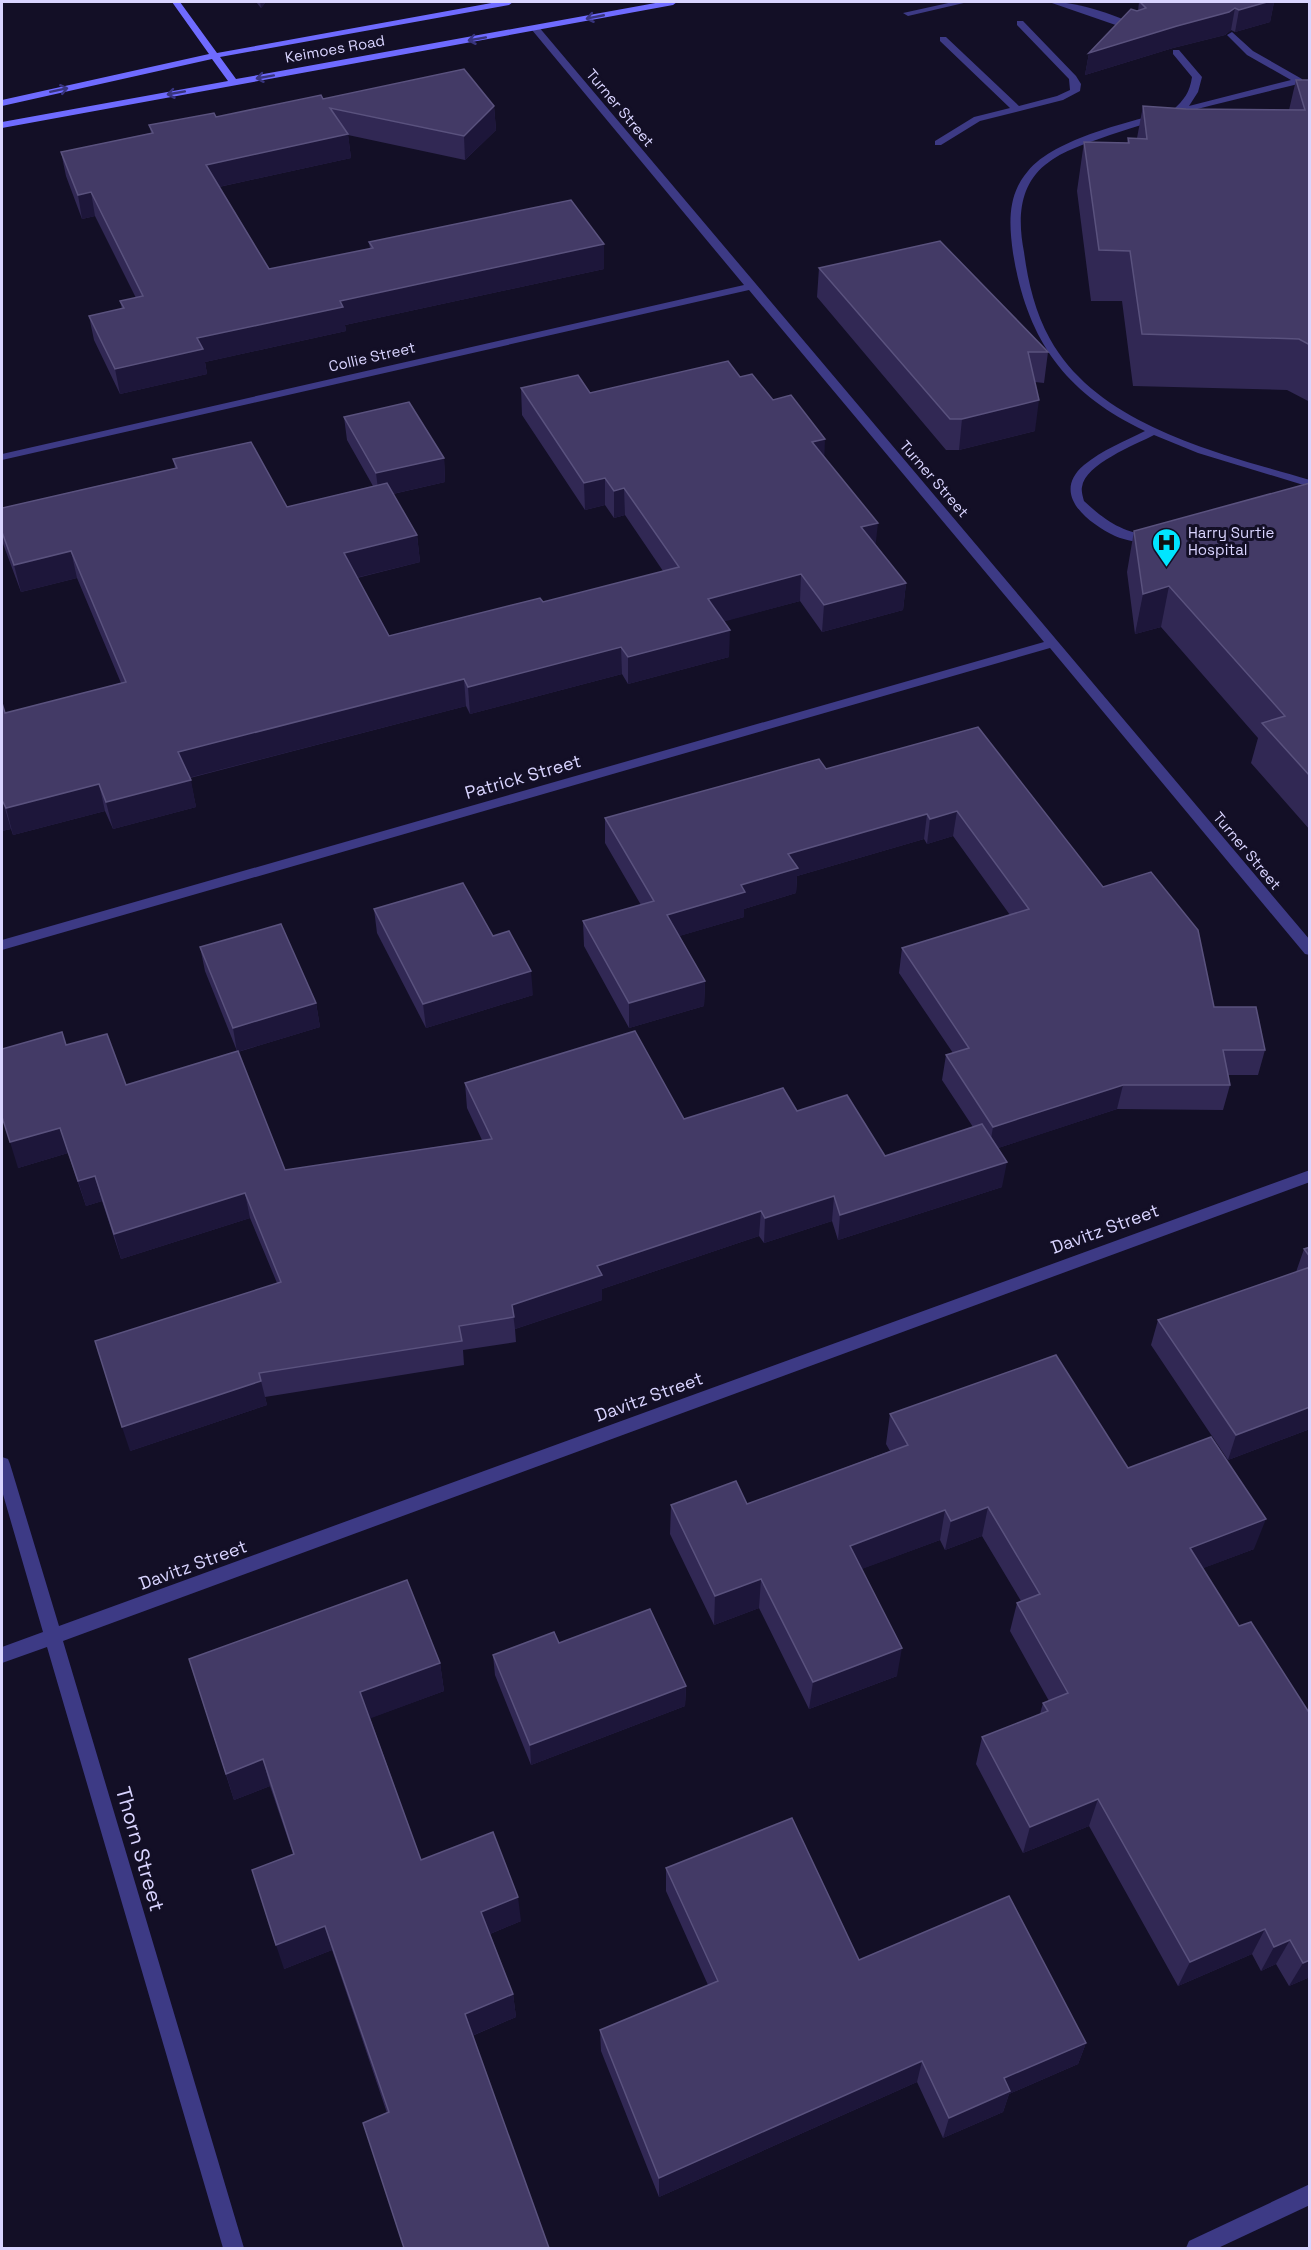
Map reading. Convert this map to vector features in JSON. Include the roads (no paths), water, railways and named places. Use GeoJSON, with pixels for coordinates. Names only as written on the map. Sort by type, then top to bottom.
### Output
{"type":"FeatureCollection","features":[{"type":"Feature","properties":{"kind":"street"},"geometry":{"type":"LineString","coordinates":[[176,2],[234,83]]}},
{"type":"Feature","properties":{"kind":"street","name":"Keimoes Road"},"geometry":{"type":"LineString","coordinates":[[2,103],[213,56],[508,2]]}},
{"type":"Feature","properties":{"kind":"street","name":"Keimoes Road"},"geometry":{"type":"LineString","coordinates":[[2,125],[673,2]]}},
{"type":"Feature","properties":{"kind":"street"},"geometry":{"type":"LineString","coordinates":[[908,13],[964,2]]}},
{"type":"Feature","properties":{"kind":"street"},"geometry":{"type":"LineString","coordinates":[[1053,2],[1109,18],[1136,29]]}},
{"type":"Feature","properties":{"kind":"street"},"geometry":{"type":"LineString","coordinates":[[938,143],[970,122],[1069,95],[1075,91],[1076,84],[1020,23]]}},
{"type":"Feature","properties":{"kind":"street","name":"Turner Street"},"geometry":{"type":"LineString","coordinates":[[535,28],[749,287],[1054,644],[1310,950]]}},
{"type":"Feature","properties":{"kind":"street"},"geometry":{"type":"LineString","coordinates":[[1232,35],[1250,53],[1304,80]]}},
{"type":"Feature","properties":{"kind":"street"},"geometry":{"type":"LineString","coordinates":[[943,39],[1016,108]]}},
{"type":"Feature","properties":{"kind":"street"},"geometry":{"type":"LineString","coordinates":[[1174,112],[1188,102],[1196,90],[1197,77],[1176,52]]}},
{"type":"Feature","properties":{"kind":"street"},"geometry":{"type":"LineString","coordinates":[[1304,80],[1174,112],[1076,143],[1041,162],[1025,178],[1015,204],[1014,225],[1021,270],[1034,311],[1049,346],[1075,380],[1124,418],[1212,455],[1310,484]]}},
{"type":"Feature","properties":{"kind":"street","name":"Collie Street"},"geometry":{"type":"LineString","coordinates":[[2,457],[749,287]]}},
{"type":"Feature","properties":{"kind":"street"},"geometry":{"type":"LineString","coordinates":[[1154,430],[1113,451],[1087,468],[1076,486],[1078,502],[1099,521],[1121,534],[1155,542],[1165,541]]}},
{"type":"Feature","properties":{"kind":"street","name":"Patrick Street"},"geometry":{"type":"LineString","coordinates":[[2,945],[1054,644]]}},
{"type":"Feature","properties":{"kind":"street","name":"Davitz Street"},"geometry":{"type":"LineString","coordinates":[[2,1655],[1310,1176]]}},
{"type":"Feature","properties":{"kind":"street","name":"Thorn Street"},"geometry":{"type":"LineString","coordinates":[[2,1464],[233,2248]]}},
{"type":"Feature","properties":{"kind":"street"},"geometry":{"type":"LineString","coordinates":[[1196,2248],[1310,2194]]}},
{"type":"Feature","properties":{"kind":"place","name":"Harry Surtie Hospital"},"geometry":{"type":"Point","coordinates":[1167,568]}}]}
